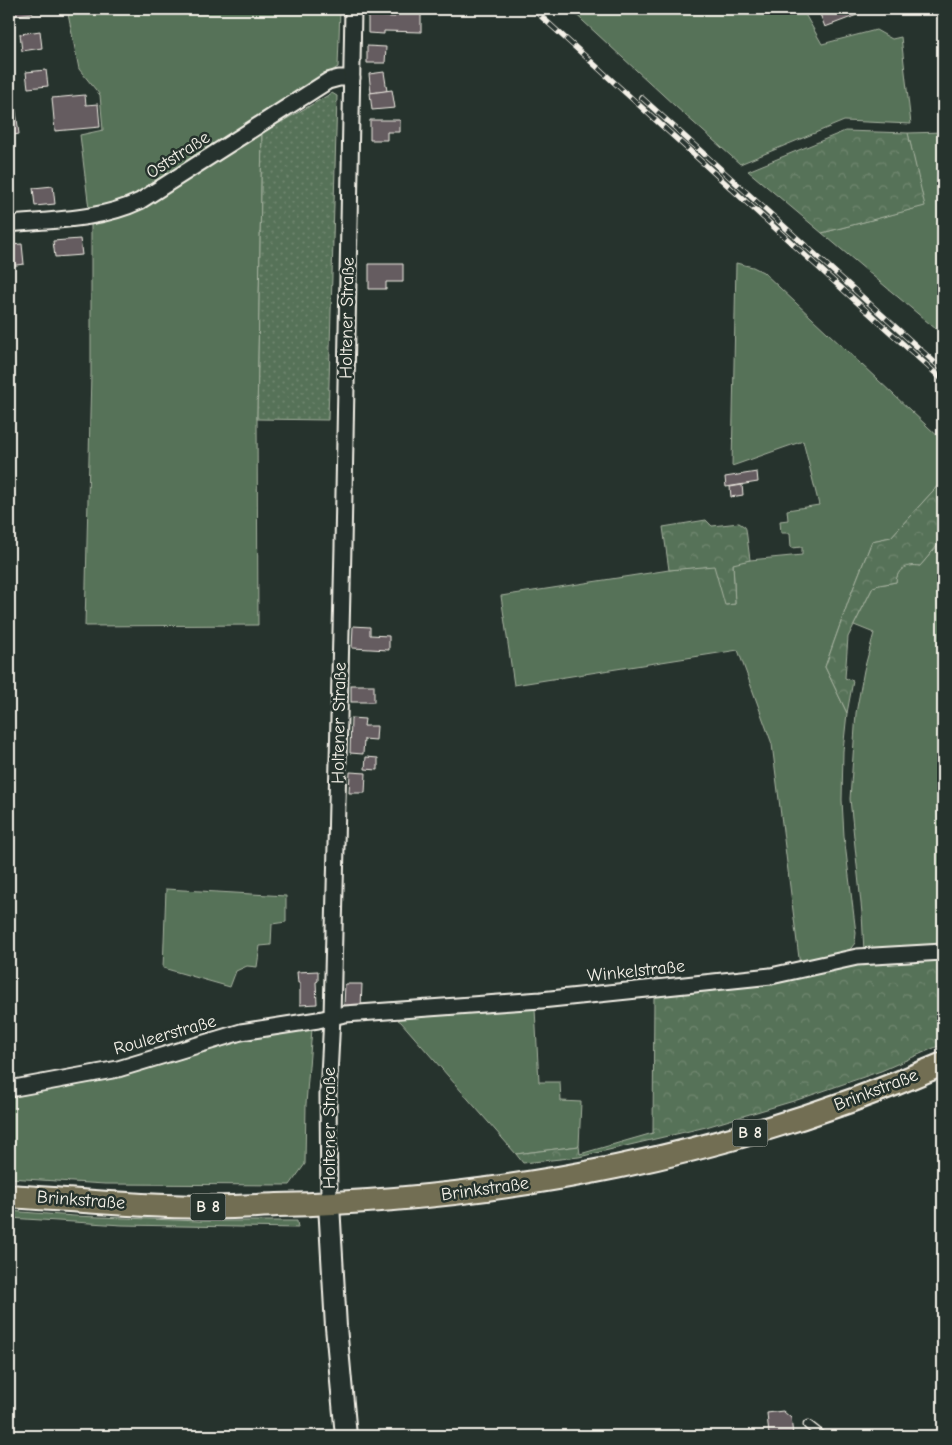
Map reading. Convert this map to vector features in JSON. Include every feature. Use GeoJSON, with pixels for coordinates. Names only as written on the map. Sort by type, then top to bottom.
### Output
{"type":"FeatureCollection","features":[{"type":"Feature","properties":{"kind":"main road","name":"Brinkstraße"},"geometry":{"type":"LineString","coordinates":[[9,1196],[201,1207],[329,1204],[429,1196],[550,1180],[637,1163],[737,1137],[837,1106],[943,1064]]}},
{"type":"Feature","properties":{"kind":"main road","name":"Holtener Straße"},"geometry":{"type":"LineString","coordinates":[[329,1204],[336,1327],[346,1436]]}},
{"type":"Feature","properties":{"kind":"street","name":"Holtener Straße"},"geometry":{"type":"LineString","coordinates":[[329,1204],[328,1095],[332,1017],[354,9]]}},
{"type":"Feature","properties":{"kind":"street","name":"Oststraße"},"geometry":{"type":"LineString","coordinates":[[9,224],[92,216],[127,208],[328,81],[339,78],[352,78]]}},
{"type":"Feature","properties":{"kind":"street","name":"Winkelstraße"},"geometry":{"type":"LineString","coordinates":[[332,1017],[345,1014],[541,1000],[771,976],[857,957],[943,952]]}},
{"type":"Feature","properties":{"kind":"street","name":"Rouleerstraße"},"geometry":{"type":"LineString","coordinates":[[9,1089],[118,1069],[241,1032],[332,1017]]}},
{"type":"Feature","properties":{"kind":"lane"},"geometry":{"type":"LineString","coordinates":[[808,1425],[822,1436]]}},
{"type":"Feature","properties":{"kind":"green space"},"geometry":{"type":"Polygon","coordinates":[[[67,9],[340,9],[338,67],[118,204],[89,209],[80,135],[103,130],[100,95],[79,69],[67,9]]]}},
{"type":"Feature","properties":{"kind":"green space"},"geometry":{"type":"Polygon","coordinates":[[[570,9],[802,9],[822,44],[876,30],[892,39],[901,37],[911,124],[844,121],[740,164],[570,9]]]}},
{"type":"Feature","properties":{"kind":"green space"},"geometry":{"type":"Polygon","coordinates":[[[332,93],[337,96],[328,420],[257,419],[262,133],[332,93]]]}},
{"type":"Feature","properties":{"kind":"green space"},"geometry":{"type":"Polygon","coordinates":[[[845,131],[908,133],[925,206],[822,233],[748,171],[845,131]]]}},
{"type":"Feature","properties":{"kind":"green space"},"geometry":{"type":"Polygon","coordinates":[[[943,132],[943,335],[822,233],[924,206],[908,133],[943,132]]]}},
{"type":"Feature","properties":{"kind":"green space"},"geometry":{"type":"Polygon","coordinates":[[[262,133],[257,419],[258,625],[85,626],[91,373],[91,224],[127,215],[262,133]]]}},
{"type":"Feature","properties":{"kind":"green space"},"geometry":{"type":"Polygon","coordinates":[[[736,263],[753,267],[763,272],[943,441],[943,480],[891,537],[872,541],[825,667],[847,713],[843,751],[842,800],[844,836],[856,933],[855,943],[848,952],[800,966],[772,744],[738,650],[514,685],[501,596],[669,570],[715,565],[726,605],[735,604],[733,563],[802,555],[802,547],[791,548],[790,533],[781,533],[780,521],[788,520],[787,510],[819,505],[803,441],[732,466],[736,263]]]}},
{"type":"Feature","properties":{"kind":"green space"},"geometry":{"type":"Polygon","coordinates":[[[943,480],[943,539],[920,566],[907,566],[898,573],[896,582],[873,587],[848,637],[845,678],[853,681],[847,713],[825,667],[872,541],[891,537],[943,480]]]}},
{"type":"Feature","properties":{"kind":"green space"},"geometry":{"type":"Polygon","coordinates":[[[706,520],[712,526],[739,523],[746,529],[750,560],[733,564],[735,604],[725,605],[714,566],[669,570],[663,527],[706,520]]]}},
{"type":"Feature","properties":{"kind":"green space"},"geometry":{"type":"Polygon","coordinates":[[[943,539],[943,948],[864,952],[862,913],[850,799],[856,713],[864,670],[874,633],[854,625],[873,587],[896,582],[898,573],[907,566],[920,566],[943,539]]]}},
{"type":"Feature","properties":{"kind":"green space"},"geometry":{"type":"Polygon","coordinates":[[[166,889],[286,896],[286,922],[272,924],[271,945],[260,946],[257,967],[247,966],[236,971],[230,987],[163,968],[166,889]]]}},
{"type":"Feature","properties":{"kind":"green space"},"geometry":{"type":"Polygon","coordinates":[[[943,956],[943,1044],[881,1071],[797,1100],[706,1127],[579,1157],[523,1163],[516,1154],[579,1146],[580,1154],[653,1133],[654,996],[674,991],[828,967],[943,956]]]}},
{"type":"Feature","properties":{"kind":"green space"},"geometry":{"type":"Polygon","coordinates":[[[535,1009],[539,1082],[560,1082],[561,1101],[581,1102],[579,1146],[516,1154],[398,1020],[410,1014],[535,1009]]]}},
{"type":"Feature","properties":{"kind":"green space"},"geometry":{"type":"Polygon","coordinates":[[[312,1029],[306,1104],[305,1164],[290,1185],[105,1184],[9,1178],[9,1094],[256,1037],[312,1029]]]}},
{"type":"Feature","properties":{"kind":"green space"},"geometry":{"type":"Polygon","coordinates":[[[9,1211],[74,1216],[199,1221],[297,1221],[298,1228],[122,1225],[9,1218],[9,1211]]]}},
{"type":"Feature","properties":{"kind":"building"},"geometry":{"type":"Polygon","coordinates":[[[9,9],[33,9],[33,13],[9,16],[9,9]]]}},
{"type":"Feature","properties":{"kind":"building"},"geometry":{"type":"Polygon","coordinates":[[[395,9],[421,9],[421,32],[384,31],[384,34],[368,33],[368,16],[395,17],[395,9]]]}},
{"type":"Feature","properties":{"kind":"building"},"geometry":{"type":"Polygon","coordinates":[[[818,9],[873,9],[825,27],[818,9]]]}},
{"type":"Feature","properties":{"kind":"building"},"geometry":{"type":"Polygon","coordinates":[[[40,31],[42,48],[22,51],[20,34],[40,31]]]}},
{"type":"Feature","properties":{"kind":"building"},"geometry":{"type":"Polygon","coordinates":[[[367,46],[386,47],[385,63],[367,63],[367,46]]]}},
{"type":"Feature","properties":{"kind":"building"},"geometry":{"type":"Polygon","coordinates":[[[9,60],[19,134],[9,136],[9,60]]]}},
{"type":"Feature","properties":{"kind":"building"},"geometry":{"type":"Polygon","coordinates":[[[46,70],[48,86],[28,88],[26,72],[46,70]]]}},
{"type":"Feature","properties":{"kind":"building"},"geometry":{"type":"Polygon","coordinates":[[[384,72],[387,91],[371,93],[369,74],[384,72]]]}},
{"type":"Feature","properties":{"kind":"building"},"geometry":{"type":"Polygon","coordinates":[[[392,90],[395,108],[372,110],[370,93],[392,90]]]}},
{"type":"Feature","properties":{"kind":"building"},"geometry":{"type":"Polygon","coordinates":[[[85,95],[86,105],[98,104],[100,127],[55,131],[52,98],[85,95]]]}},
{"type":"Feature","properties":{"kind":"building"},"geometry":{"type":"Polygon","coordinates":[[[370,120],[400,120],[400,132],[387,132],[387,140],[370,140],[370,120]]]}},
{"type":"Feature","properties":{"kind":"building"},"geometry":{"type":"Polygon","coordinates":[[[10,180],[12,202],[9,202],[10,180]]]}},
{"type":"Feature","properties":{"kind":"building"},"geometry":{"type":"Polygon","coordinates":[[[53,186],[55,204],[35,206],[33,188],[53,186]]]}},
{"type":"Feature","properties":{"kind":"building"},"geometry":{"type":"Polygon","coordinates":[[[80,239],[82,255],[55,257],[53,241],[80,239]]]}},
{"type":"Feature","properties":{"kind":"building"},"geometry":{"type":"Polygon","coordinates":[[[22,244],[24,264],[9,266],[9,245],[22,244]]]}},
{"type":"Feature","properties":{"kind":"building"},"geometry":{"type":"Polygon","coordinates":[[[369,264],[403,264],[403,282],[386,282],[386,289],[369,289],[369,264]]]}},
{"type":"Feature","properties":{"kind":"building"},"geometry":{"type":"Polygon","coordinates":[[[757,472],[758,482],[726,487],[725,477],[757,472]]]}},
{"type":"Feature","properties":{"kind":"building"},"geometry":{"type":"Polygon","coordinates":[[[742,485],[743,495],[731,497],[730,487],[742,485]]]}},
{"type":"Feature","properties":{"kind":"building"},"geometry":{"type":"Polygon","coordinates":[[[353,626],[370,627],[370,635],[389,636],[389,650],[352,648],[353,626]]]}},
{"type":"Feature","properties":{"kind":"building"},"geometry":{"type":"Polygon","coordinates":[[[351,685],[374,685],[374,702],[351,702],[351,685]]]}},
{"type":"Feature","properties":{"kind":"building"},"geometry":{"type":"Polygon","coordinates":[[[351,718],[365,719],[364,726],[377,726],[376,740],[364,739],[363,754],[350,753],[351,718]]]}},
{"type":"Feature","properties":{"kind":"building"},"geometry":{"type":"Polygon","coordinates":[[[366,757],[378,758],[378,770],[365,769],[366,757]]]}},
{"type":"Feature","properties":{"kind":"building"},"geometry":{"type":"Polygon","coordinates":[[[350,772],[366,773],[365,793],[349,793],[350,772]]]}},
{"type":"Feature","properties":{"kind":"building"},"geometry":{"type":"Polygon","coordinates":[[[318,971],[318,981],[316,982],[317,1004],[300,1005],[300,983],[298,983],[297,972],[318,971]]]}},
{"type":"Feature","properties":{"kind":"building"},"geometry":{"type":"Polygon","coordinates":[[[345,984],[362,984],[361,1007],[344,1006],[345,984]]]}},
{"type":"Feature","properties":{"kind":"building"},"geometry":{"type":"Polygon","coordinates":[[[783,1411],[791,1418],[793,1435],[769,1436],[767,1413],[783,1411]]]}},
{"type":"Feature","properties":{"kind":"railway"},"geometry":{"type":"LineString","coordinates":[[533,9],[943,380]]}},
{"type":"Feature","properties":{"kind":"railway"},"geometry":{"type":"LineString","coordinates":[[641,97],[943,370]]}}]}
